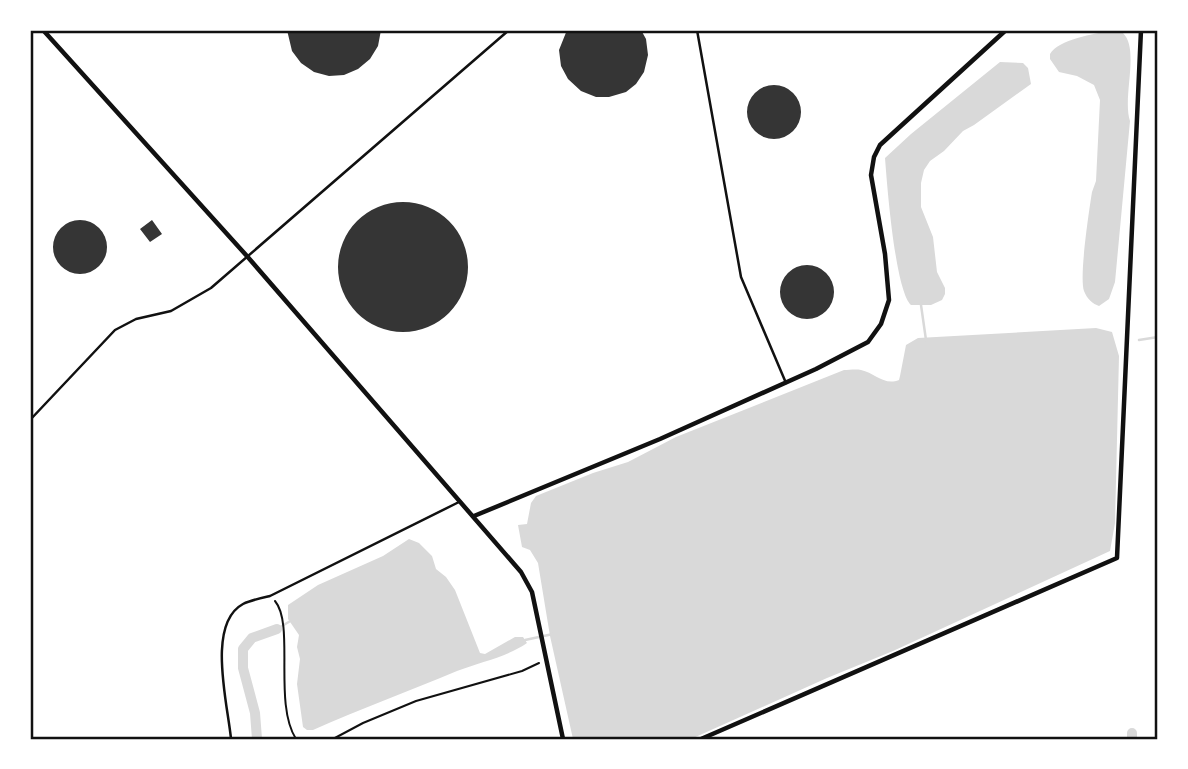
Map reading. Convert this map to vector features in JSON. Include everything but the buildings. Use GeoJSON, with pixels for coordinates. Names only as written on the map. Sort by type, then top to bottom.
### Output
{"type":"FeatureCollection","features":[{"type":"Feature","properties":{"kind":"street"},"geometry":{"type":"LineString","coordinates":[[43,30],[246,255],[522,572],[532,593],[563,739]]}},
{"type":"Feature","properties":{"kind":"street"},"geometry":{"type":"LineString","coordinates":[[474,516],[660,439],[786,383],[868,342],[881,324],[889,300],[885,254],[871,175],[874,157],[880,145],[1006,30]]}},
{"type":"Feature","properties":{"kind":"street"},"geometry":{"type":"LineString","coordinates":[[701,739],[1117,558],[1141,30]]}},
{"type":"Feature","properties":{"kind":"lane"},"geometry":{"type":"LineString","coordinates":[[30,420],[115,330],[136,319],[171,311],[211,288],[509,30]]}},
{"type":"Feature","properties":{"kind":"lane"},"geometry":{"type":"LineString","coordinates":[[697,30],[741,276],[786,383]]}},
{"type":"Feature","properties":{"kind":"lane"},"geometry":{"type":"LineString","coordinates":[[231,739],[220,655],[227,623],[242,605],[270,596],[462,501]]}},
{"type":"Feature","properties":{"kind":"path"},"geometry":{"type":"LineString","coordinates":[[270,596],[278,605],[282,618],[285,716],[296,739]]}},
{"type":"Feature","properties":{"kind":"path"},"geometry":{"type":"LineString","coordinates":[[333,739],[416,701],[522,671],[546,659]]}},
{"type":"Feature","properties":{"kind":"shaded area"},"geometry":{"type":"Polygon","coordinates":[[[1111,31],[1123,33],[1128,41],[1131,62],[1128,100],[1130,121],[1115,282],[1109,299],[1099,306],[1085,294],[1083,272],[1092,192],[1096,181],[1100,100],[1094,85],[1077,76],[1059,72],[1050,59],[1050,54],[1069,41],[1111,31]]]}},
{"type":"Feature","properties":{"kind":"shaded area"},"geometry":{"type":"Polygon","coordinates":[[[1000,62],[1023,63],[1028,68],[1031,84],[963,131],[930,161],[924,170],[921,207],[933,237],[937,272],[945,294],[942,300],[931,305],[911,305],[905,295],[896,259],[885,158],[1000,62]]]}},
{"type":"Feature","properties":{"kind":"shaded area"},"geometry":{"type":"Polygon","coordinates":[[[1096,328],[1112,332],[1119,356],[1115,523],[1110,551],[893,651],[691,739],[573,739],[550,636],[538,563],[530,550],[522,547],[518,525],[527,524],[531,503],[536,496],[628,462],[676,437],[844,370],[861,370],[884,380],[899,380],[906,345],[918,338],[1096,328]]]}},
{"type":"Feature","properties":{"kind":"shaded area"},"geometry":{"type":"Polygon","coordinates":[[[409,539],[419,543],[432,556],[436,569],[455,590],[480,653],[485,654],[515,637],[523,637],[527,643],[502,656],[457,671],[313,730],[307,730],[303,727],[297,684],[299,635],[288,619],[288,605],[318,585],[383,556],[409,539]]]}},
{"type":"Feature","properties":{"kind":"waterway"},"geometry":{"type":"LineString","coordinates":[[921,305],[926,340]]}},
{"type":"Feature","properties":{"kind":"waterway"},"geometry":{"type":"LineString","coordinates":[[1139,340],[1158,337]]}},
{"type":"Feature","properties":{"kind":"waterway"},"geometry":{"type":"LineString","coordinates":[[277,629],[292,620]]}},
{"type":"Feature","properties":{"kind":"waterway"},"geometry":{"type":"LineString","coordinates":[[257,739],[255,713],[243,668],[243,649],[252,638],[277,629]]}},
{"type":"Feature","properties":{"kind":"waterway"},"geometry":{"type":"LineString","coordinates":[[525,640],[553,634]]}},
{"type":"Feature","properties":{"kind":"waterway"},"geometry":{"type":"LineString","coordinates":[[1132,733],[1132,739]]}}]}
